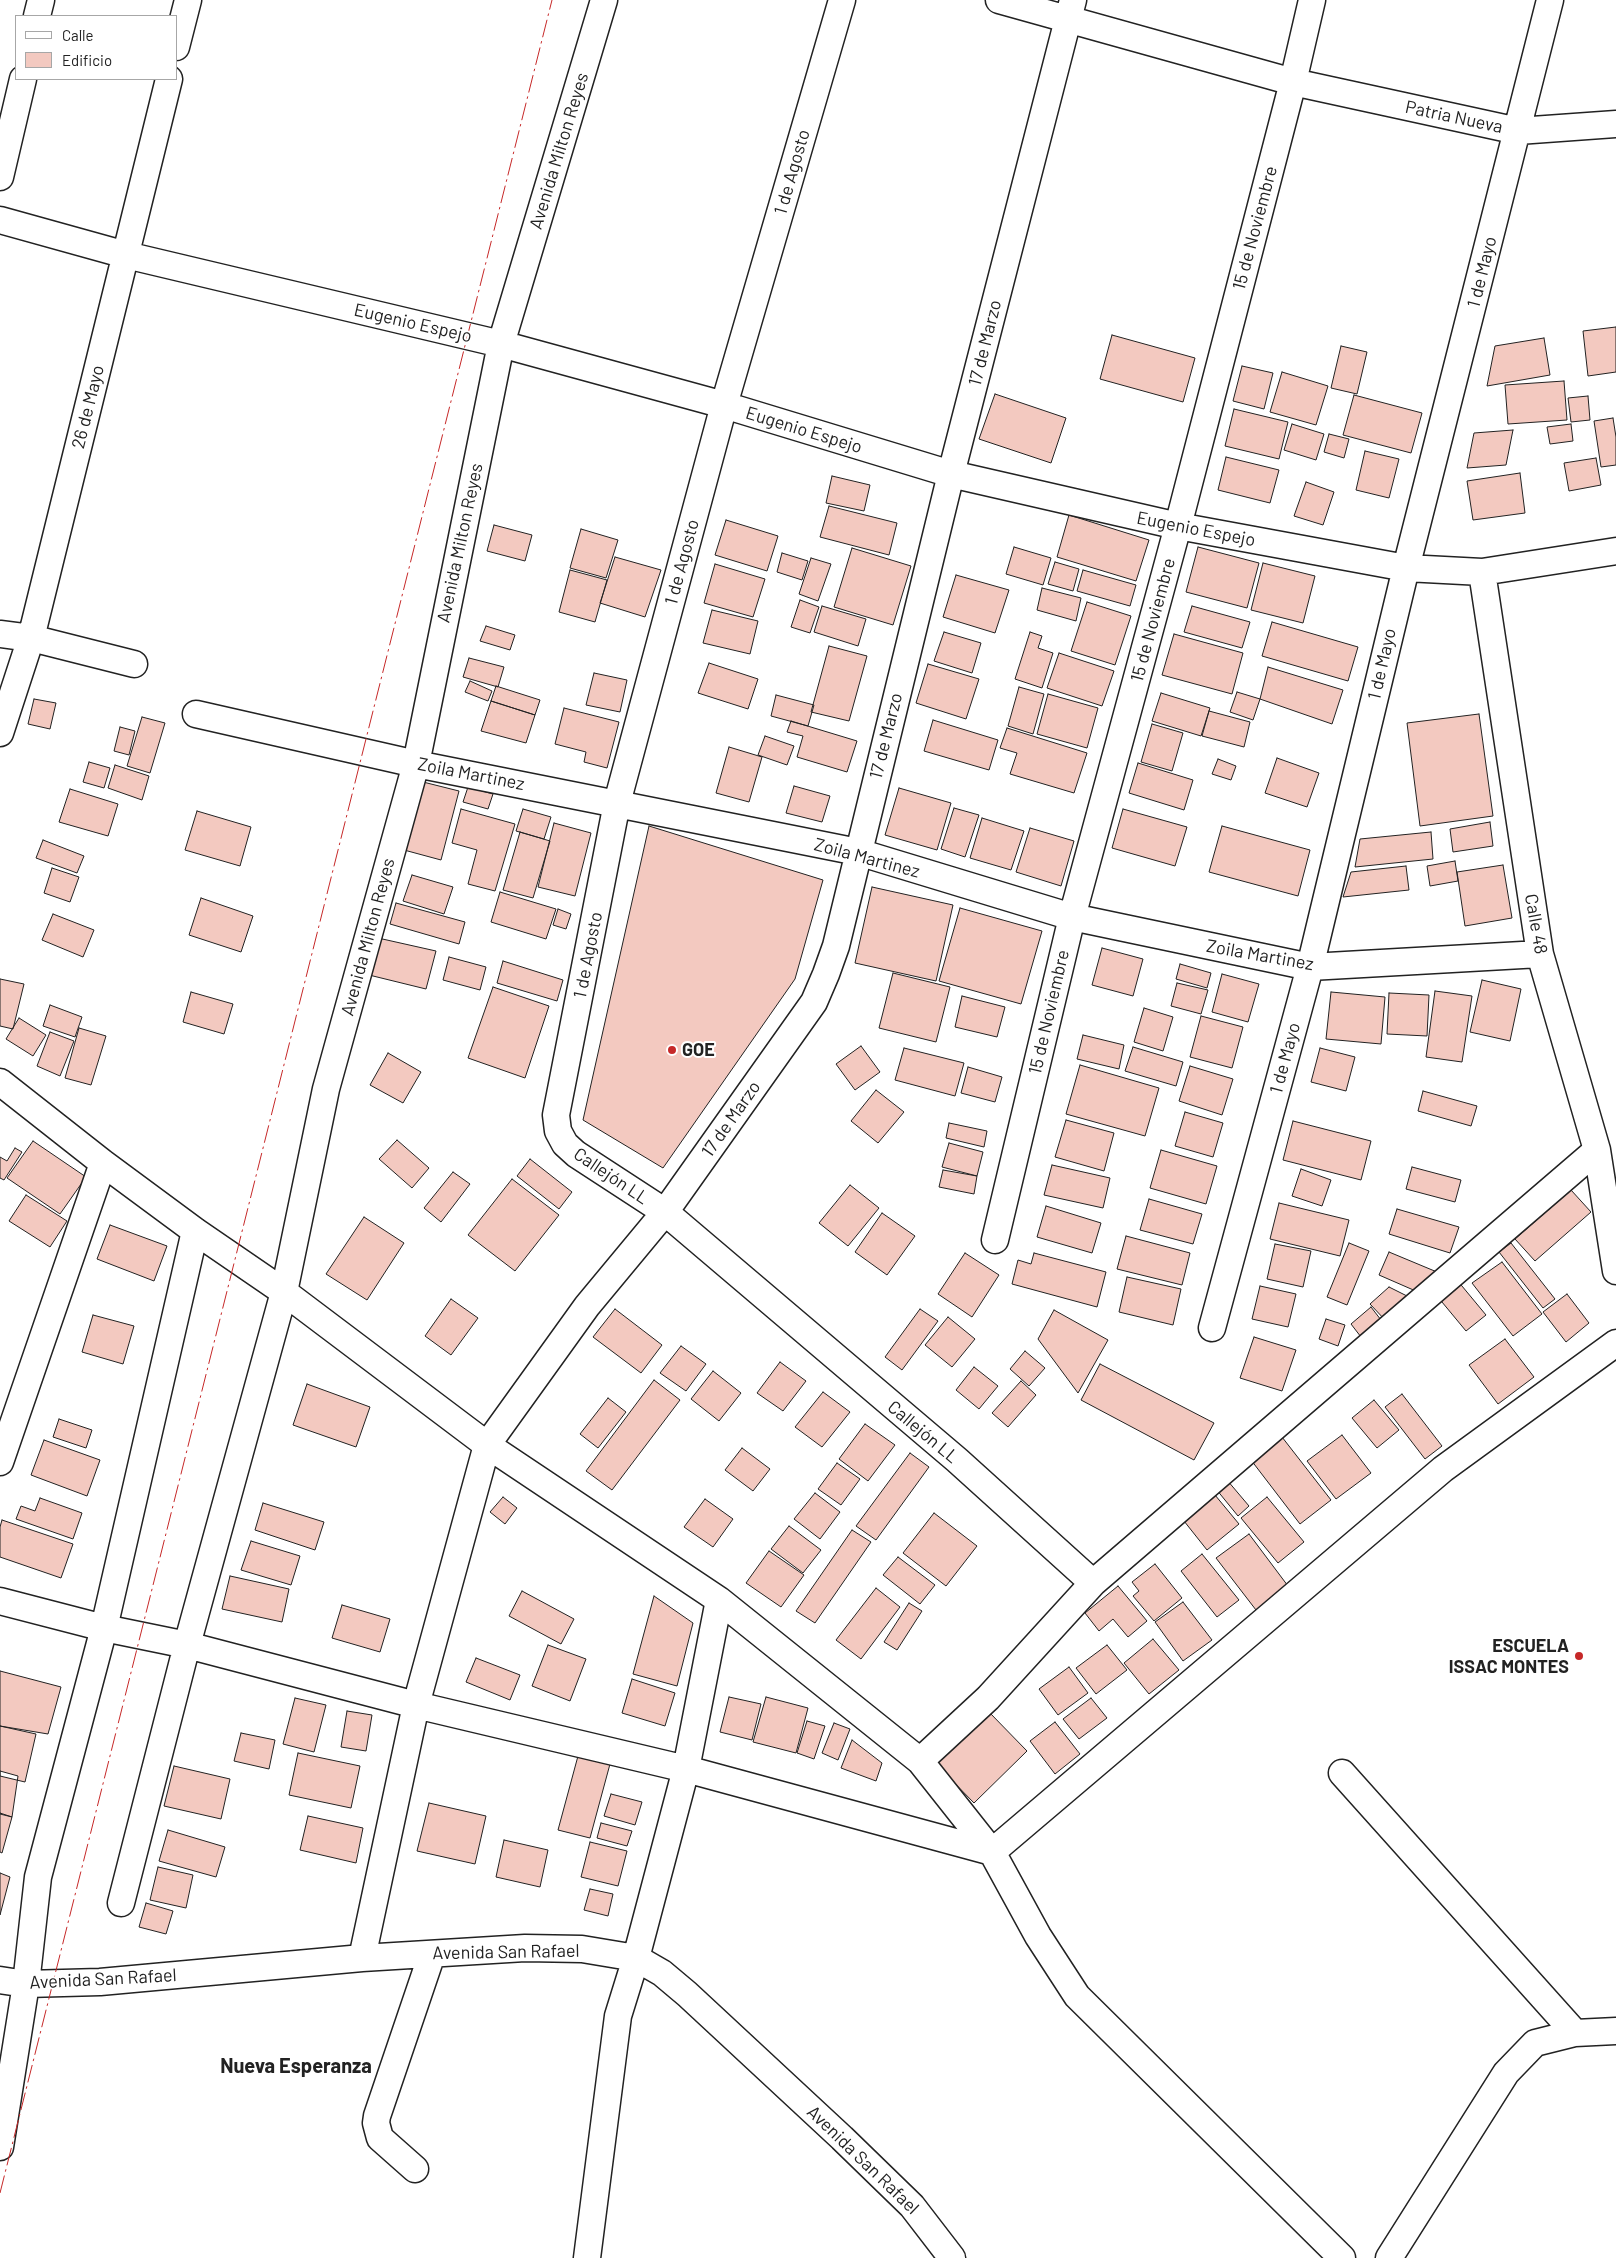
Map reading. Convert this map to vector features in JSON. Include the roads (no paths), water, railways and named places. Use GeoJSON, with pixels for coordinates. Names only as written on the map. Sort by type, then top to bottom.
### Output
{"type":"FeatureCollection","features":[{"type":"Feature","properties":{"kind":"street"},"geometry":{"type":"LineString","coordinates":[[38,15],[41,0]]}},
{"type":"Feature","properties":{"kind":"street"},"geometry":{"type":"LineString","coordinates":[[178,39],[188,0]]}},
{"type":"Feature","properties":{"kind":"street","name":"Avenida Milton Reyes"},"geometry":{"type":"LineString","coordinates":[[121,1903],[187,1645],[284,1292],[326,1089],[416,764],[501,344],[604,0]]}},
{"type":"Feature","properties":{"kind":"street","name":"1 de Agosto"},"geometry":{"type":"LineString","coordinates":[[558,1131],[556,1115],[617,803],[724,406],[842,0]]}},
{"type":"Feature","properties":{"kind":"street","name":"Patria Nueva"},"geometry":{"type":"LineString","coordinates":[[1000,0],[1071,10],[1293,82],[1518,131],[1616,124]]}},
{"type":"Feature","properties":{"kind":"street","name":"15 de Noviembre"},"geometry":{"type":"LineString","coordinates":[[995,1240],[1072,917],[1178,526],[1293,82],[1312,0]]}},
{"type":"Feature","properties":{"kind":"street","name":"1 de Mayo"},"geometry":{"type":"LineString","coordinates":[[1212,1328],[1310,967],[1406,568],[1550,0]]}},
{"type":"Feature","properties":{"kind":"street","name":"17 de Marzo"},"geometry":{"type":"LineString","coordinates":[[487,1445],[587,1306],[665,1212],[814,1002],[836,946],[951,474],[1071,10]]}},
{"type":"Feature","properties":{"kind":"street"},"geometry":{"type":"LineString","coordinates":[[0,177],[23,80]]}},
{"type":"Feature","properties":{"kind":"street","name":"26 de Mayo"},"geometry":{"type":"LineString","coordinates":[[0,733],[31,638],[169,80]]}},
{"type":"Feature","properties":{"kind":"street","name":"Eugenio Espejo"},"geometry":{"type":"LineString","coordinates":[[0,220],[126,255],[501,344],[724,406],[951,474],[1178,526],[1406,568],[1482,572],[1616,551]]}},
{"type":"Feature","properties":{"kind":"street","name":"Calle 48"},"geometry":{"type":"LineString","coordinates":[[1482,572],[1540,954],[1597,1150],[1616,1271]]}},
{"type":"Feature","properties":{"kind":"street"},"geometry":{"type":"LineString","coordinates":[[0,634],[31,638],[134,664]]}},
{"type":"Feature","properties":{"kind":"street","name":"Zoila Martinez"},"geometry":{"type":"LineString","coordinates":[[196,714],[416,764],[858,852],[1072,917],[1310,967],[1540,954]]}},
{"type":"Feature","properties":{"kind":"street"},"geometry":{"type":"LineString","coordinates":[[0,1082],[195,1231],[284,1292],[487,1445],[719,1600],[920,1761],[992,1852],[1038,1936],[1077,1996],[1342,2258]]}},
{"type":"Feature","properties":{"kind":"street","name":"Callejón LL"},"geometry":{"type":"LineString","coordinates":[[558,1131],[565,1144],[576,1154],[665,1212],[957,1460],[1093,1583]]}},
{"type":"Feature","properties":{"kind":"street"},"geometry":{"type":"LineString","coordinates":[[920,1761],[988,1698],[1093,1583],[1597,1150]]}},
{"type":"Feature","properties":{"kind":"street"},"geometry":{"type":"LineString","coordinates":[[0,1462],[104,1163]]}},
{"type":"Feature","properties":{"kind":"street"},"geometry":{"type":"LineString","coordinates":[[0,2147],[26,1984],[38,1877],[104,1628],[195,1231]]}},
{"type":"Feature","properties":{"kind":"street"},"geometry":{"type":"LineString","coordinates":[[992,1852],[1443,1469],[1616,1342]]}},
{"type":"Feature","properties":{"kind":"street"},"geometry":{"type":"LineString","coordinates":[[362,1958],[416,1705],[487,1445]]}},
{"type":"Feature","properties":{"kind":"street"},"geometry":{"type":"LineString","coordinates":[[587,2258],[618,2016],[636,1958],[686,1769],[719,1600]]}},
{"type":"Feature","properties":{"kind":"street"},"geometry":{"type":"LineString","coordinates":[[0,1601],[104,1628],[187,1645],[416,1705],[686,1769],[992,1852]]}},
{"type":"Feature","properties":{"kind":"street"},"geometry":{"type":"LineString","coordinates":[[1342,1773],[1575,2033]]}},
{"type":"Feature","properties":{"kind":"street","name":"Avenida San Rafael"},"geometry":{"type":"LineString","coordinates":[[0,1980],[26,1984],[100,1982],[362,1958],[525,1948],[573,1949],[636,1958],[662,1973],[687,1994],[842,2138],[912,2206],[952,2258]]}},
{"type":"Feature","properties":{"kind":"street"},"geometry":{"type":"LineString","coordinates":[[415,2169],[380,2138],[376,2123],[432,1954]]}},
{"type":"Feature","properties":{"kind":"street"},"geometry":{"type":"LineString","coordinates":[[1389,2258],[1506,2073],[1535,2043],[1575,2033],[1616,2031]]}},
{"type":"Feature","properties":{"kind":"place","name":"GOE"},"geometry":{"type":"Point","coordinates":[672,1050]}},
{"type":"Feature","properties":{"kind":"place","name":"ESCUELA ISSAC MONTES"},"geometry":{"type":"Point","coordinates":[1579,1656]}},
{"type":"Feature","properties":{"kind":"district","name":"Nueva Esperanza"},"geometry":{"type":"Point","coordinates":[296,2066]}}]}
